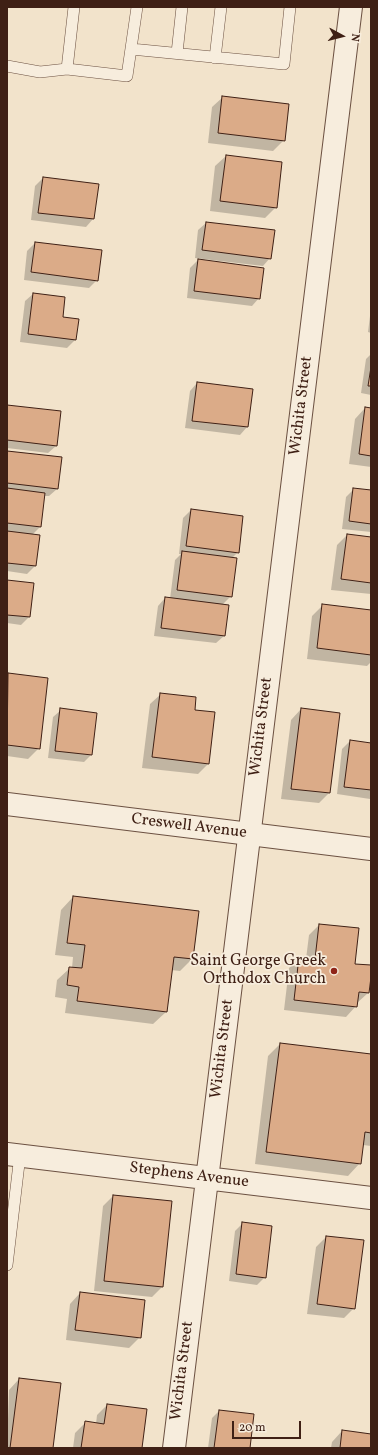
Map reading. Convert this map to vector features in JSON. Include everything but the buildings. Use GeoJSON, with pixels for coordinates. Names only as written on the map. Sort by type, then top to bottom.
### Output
{"type":"FeatureCollection","features":[{"type":"Feature","properties":{"kind":"street","name":"Wichita Street"},"geometry":{"type":"LineString","coordinates":[[174,1448],[352,7]]}},
{"type":"Feature","properties":{"kind":"street","name":"Creswell Avenue"},"geometry":{"type":"LineString","coordinates":[[7,804],[371,849]]}},
{"type":"Feature","properties":{"kind":"street","name":"Stephens Avenue"},"geometry":{"type":"LineString","coordinates":[[13,1155],[371,1198]]}},
{"type":"Feature","properties":{"kind":"lane"},"geometry":{"type":"LineString","coordinates":[[67,69],[74,7]]}},
{"type":"Feature","properties":{"kind":"lane"},"geometry":{"type":"LineString","coordinates":[[7,66],[40,72],[67,69],[127,76],[137,7]]}},
{"type":"Feature","properties":{"kind":"lane"},"geometry":{"type":"LineString","coordinates":[[176,53],[182,7]]}},
{"type":"Feature","properties":{"kind":"lane"},"geometry":{"type":"LineString","coordinates":[[215,58],[221,7]]}},
{"type":"Feature","properties":{"kind":"lane"},"geometry":{"type":"LineString","coordinates":[[131,49],[284,64],[290,7]]}},
{"type":"Feature","properties":{"kind":"lane"},"geometry":{"type":"LineString","coordinates":[[7,1265],[13,1155]]}},
{"type":"Feature","properties":{"kind":"place","name":"Saint George Greek Orthodox Church"},"geometry":{"type":"Point","coordinates":[334,971]}}]}
